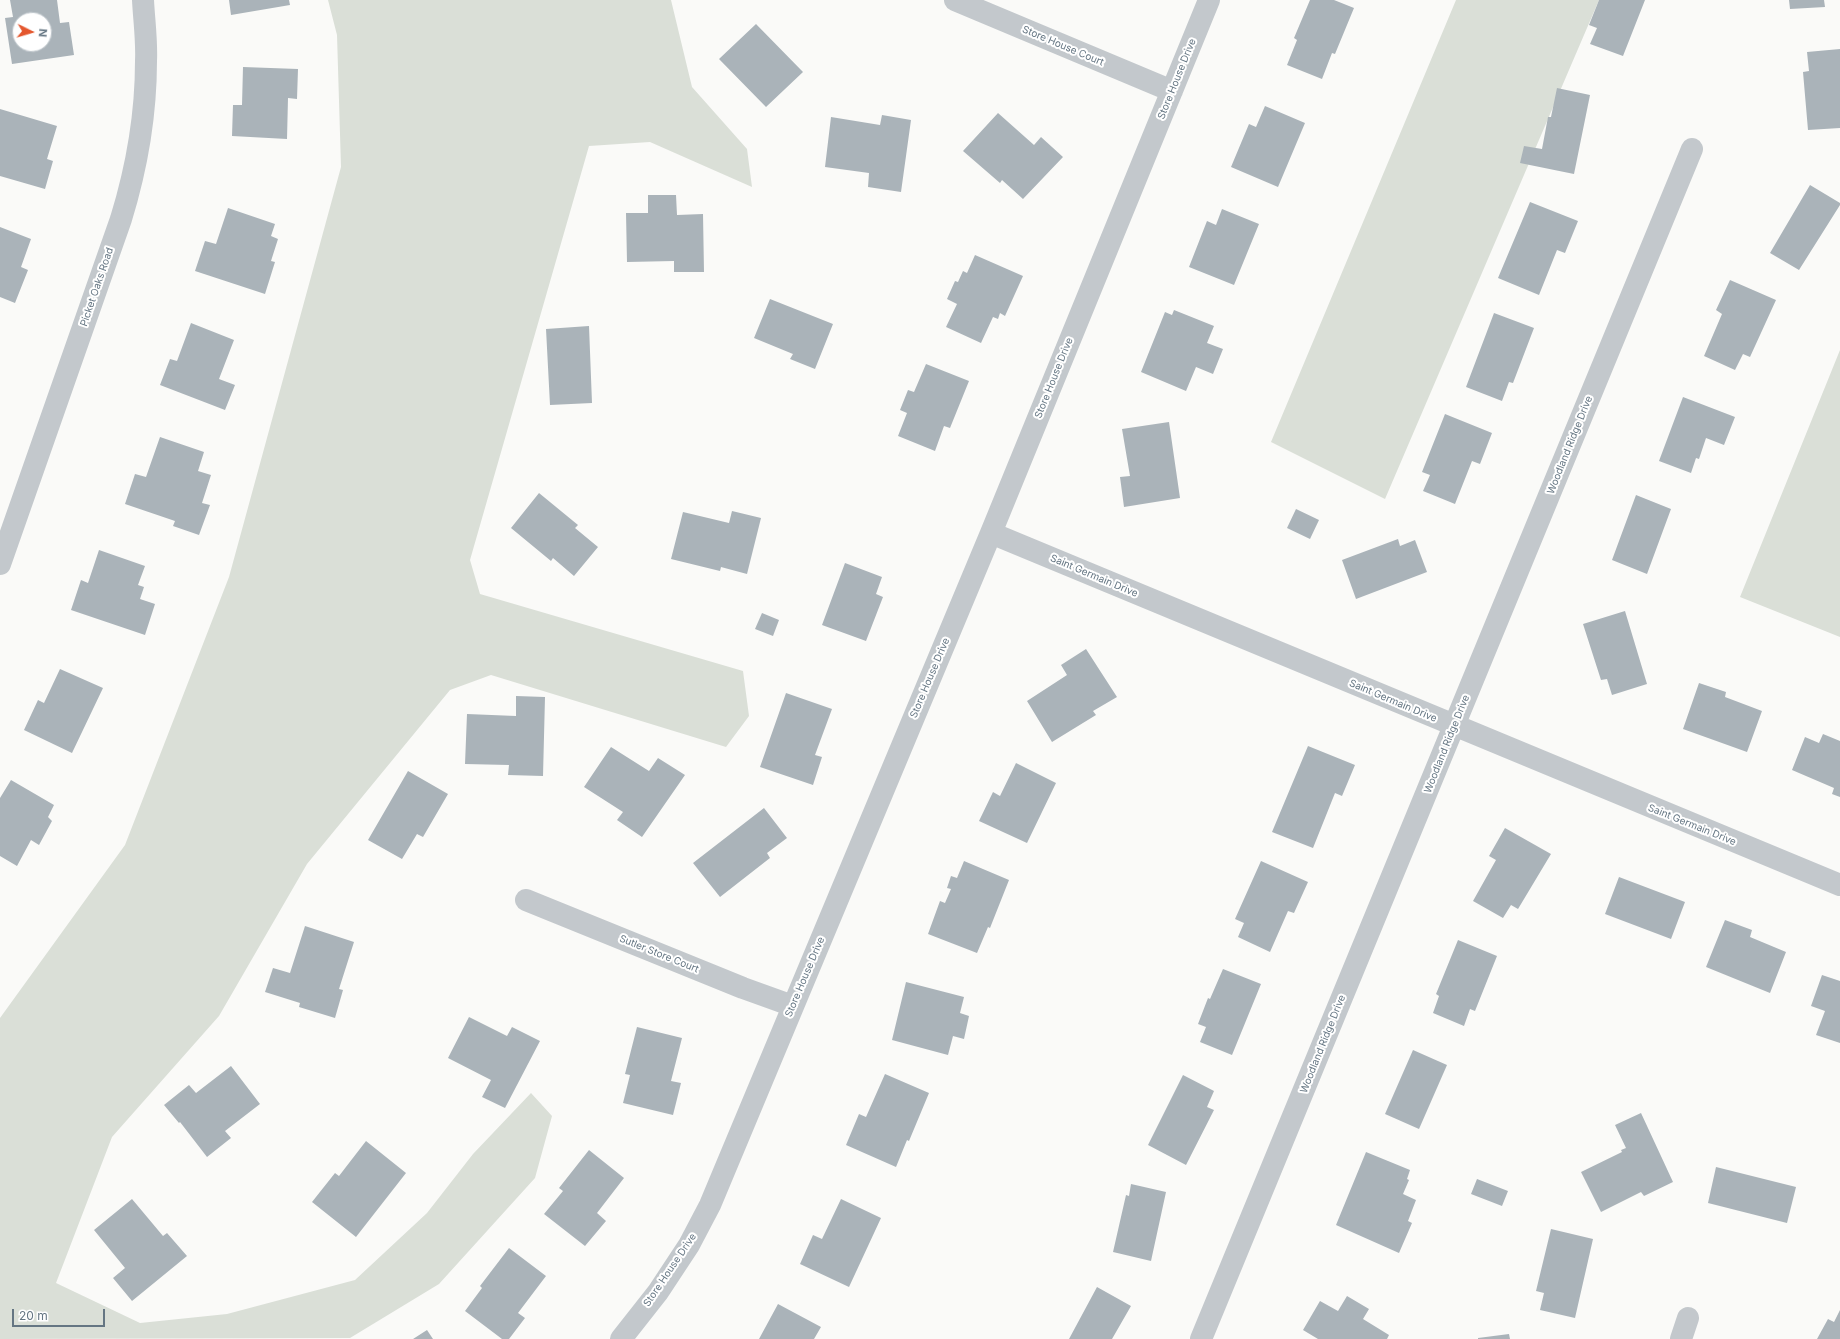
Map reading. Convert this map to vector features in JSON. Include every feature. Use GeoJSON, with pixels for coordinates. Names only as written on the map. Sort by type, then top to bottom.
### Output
{"type":"FeatureCollection","features":[{"type":"Feature","properties":{"kind":"street","name":"Picket Oaks Road"},"geometry":{"type":"LineString","coordinates":[[0,564],[119,226],[132,184],[145,100],[146,60],[143,0]]}},
{"type":"Feature","properties":{"kind":"street","name":"Store House Court"},"geometry":{"type":"LineString","coordinates":[[955,0],[1172,91]]}},
{"type":"Feature","properties":{"kind":"street","name":"Store House Drive"},"geometry":{"type":"LineString","coordinates":[[621,1339],[658,1292],[688,1245],[710,1205],[991,533],[1209,0]]}},
{"type":"Feature","properties":{"kind":"street","name":"Woodland Ridge Drive"},"geometry":{"type":"LineString","coordinates":[[1201,1339],[1692,149]]}},
{"type":"Feature","properties":{"kind":"street","name":"Saint Germain Drive"},"geometry":{"type":"LineString","coordinates":[[991,533],[1840,885]]}},
{"type":"Feature","properties":{"kind":"street","name":"Sutler Store Court"},"geometry":{"type":"LineString","coordinates":[[526,900],[743,988],[793,1006]]}},
{"type":"Feature","properties":{"kind":"street"},"geometry":{"type":"LineString","coordinates":[[1681,1339],[1688,1318]]}},
{"type":"Feature","properties":{"kind":"shaded area"},"geometry":{"type":"Polygon","coordinates":[[[328,0],[671,0],[692,87],[747,149],[752,187],[650,142],[589,146],[470,560],[480,594],[743,671],[749,716],[726,747],[491,675],[450,690],[307,864],[219,1016],[112,1137],[56,1283],[140,1323],[227,1314],[355,1280],[427,1213],[473,1154],[531,1093],[552,1116],[535,1178],[439,1284],[350,1338],[0,1339],[0,1018],[125,845],[229,577],[341,167],[337,35],[328,0]]]}},
{"type":"Feature","properties":{"kind":"shaded area"},"geometry":{"type":"Polygon","coordinates":[[[1456,0],[1599,0],[1385,499],[1271,442],[1456,0]]]}},
{"type":"Feature","properties":{"kind":"shaded area"},"geometry":{"type":"Polygon","coordinates":[[[1840,350],[1840,637],[1740,597],[1840,350]]]}},
{"type":"Feature","properties":{"kind":"building"},"geometry":{"type":"Polygon","coordinates":[[[10,0],[57,0],[60,23],[69,22],[74,55],[12,64],[5,18],[12,17],[12,52],[52,52],[52,12],[12,12],[10,0]]]}},
{"type":"Feature","properties":{"kind":"building"},"geometry":{"type":"Polygon","coordinates":[[[229,0],[289,0],[290,5],[231,15],[229,0]]]}},
{"type":"Feature","properties":{"kind":"building"},"geometry":{"type":"Polygon","coordinates":[[[1310,0],[1334,0],[1354,8],[1335,54],[1332,53],[1322,79],[1287,65],[1297,40],[1294,38],[1310,0]]]}},
{"type":"Feature","properties":{"kind":"building"},"geometry":{"type":"Polygon","coordinates":[[[1599,0],[1645,0],[1623,56],[1590,44],[1597,28],[1589,25],[1599,0]]]}},
{"type":"Feature","properties":{"kind":"building"},"geometry":{"type":"Polygon","coordinates":[[[1789,0],[1824,0],[1825,7],[1790,9],[1789,0]]]}},
{"type":"Feature","properties":{"kind":"building"},"geometry":{"type":"Polygon","coordinates":[[[756,24],[803,72],[766,107],[719,59],[756,24]]]}},
{"type":"Feature","properties":{"kind":"building"},"geometry":{"type":"Polygon","coordinates":[[[1840,49],[1840,128],[1808,130],[1803,72],[1809,71],[1807,52],[1840,49]]]}},
{"type":"Feature","properties":{"kind":"building"},"geometry":{"type":"Polygon","coordinates":[[[243,67],[298,69],[297,99],[288,98],[287,139],[232,136],[233,105],[242,105],[243,67]]]}},
{"type":"Feature","properties":{"kind":"building"},"geometry":{"type":"Polygon","coordinates":[[[1557,88],[1590,95],[1574,174],[1520,163],[1524,146],[1542,149],[1548,117],[1551,117],[1557,88]]]}},
{"type":"Feature","properties":{"kind":"building"},"geometry":{"type":"Polygon","coordinates":[[[1265,106],[1305,123],[1278,187],[1231,167],[1249,124],[1256,127],[1265,106]]]}},
{"type":"Feature","properties":{"kind":"building"},"geometry":{"type":"Polygon","coordinates":[[[0,109],[57,126],[47,159],[53,161],[45,189],[0,176],[0,109]]]}},
{"type":"Feature","properties":{"kind":"building"},"geometry":{"type":"Polygon","coordinates":[[[998,113],[1034,145],[1041,137],[1063,157],[1023,199],[1002,180],[1000,183],[963,151],[998,113]]]}},
{"type":"Feature","properties":{"kind":"building"},"geometry":{"type":"Polygon","coordinates":[[[882,115],[911,120],[901,192],[868,187],[869,173],[825,167],[831,117],[880,125],[882,115]]]}},
{"type":"Feature","properties":{"kind":"building"},"geometry":{"type":"Polygon","coordinates":[[[1810,185],[1840,203],[1840,205],[1799,270],[1770,253],[1810,185]]]}},
{"type":"Feature","properties":{"kind":"building"},"geometry":{"type":"Polygon","coordinates":[[[648,195],[676,195],[677,215],[703,214],[704,272],[674,272],[674,261],[627,262],[626,213],[648,213],[648,195]]]}},
{"type":"Feature","properties":{"kind":"building"},"geometry":{"type":"Polygon","coordinates":[[[1530,202],[1578,221],[1565,253],[1557,250],[1539,295],[1498,278],[1530,202]]]}},
{"type":"Feature","properties":{"kind":"building"},"geometry":{"type":"Polygon","coordinates":[[[228,208],[275,224],[271,236],[278,239],[271,261],[275,262],[265,294],[195,271],[205,241],[216,244],[228,208]]]}},
{"type":"Feature","properties":{"kind":"building"},"geometry":{"type":"Polygon","coordinates":[[[1222,209],[1259,224],[1234,285],[1189,267],[1207,221],[1216,225],[1222,209]]]}},
{"type":"Feature","properties":{"kind":"building"},"geometry":{"type":"Polygon","coordinates":[[[0,227],[31,239],[21,267],[28,270],[15,303],[0,297],[0,227]]]}},
{"type":"Feature","properties":{"kind":"building"},"geometry":{"type":"Polygon","coordinates":[[[975,255],[1023,276],[1005,316],[1000,313],[998,319],[993,317],[981,343],[946,327],[957,304],[947,299],[955,281],[958,282],[963,271],[967,273],[975,255]]]}},
{"type":"Feature","properties":{"kind":"building"},"geometry":{"type":"Polygon","coordinates":[[[1730,280],[1776,300],[1750,357],[1743,354],[1735,370],[1704,356],[1722,314],[1716,310],[1730,280]]]}},
{"type":"Feature","properties":{"kind":"building"},"geometry":{"type":"Polygon","coordinates":[[[770,299],[833,324],[815,369],[790,359],[793,354],[754,338],[770,299]]]}},
{"type":"Feature","properties":{"kind":"building"},"geometry":{"type":"Polygon","coordinates":[[[1174,310],[1214,326],[1207,343],[1223,349],[1213,374],[1196,367],[1186,391],[1141,372],[1165,312],[1172,315],[1174,310]]]}},
{"type":"Feature","properties":{"kind":"building"},"geometry":{"type":"Polygon","coordinates":[[[1494,313],[1534,328],[1513,383],[1509,382],[1502,401],[1466,387],[1494,313]]]}},
{"type":"Feature","properties":{"kind":"building"},"geometry":{"type":"Polygon","coordinates":[[[191,323],[234,340],[219,379],[235,385],[225,410],[160,385],[170,359],[177,361],[191,323]]]}},
{"type":"Feature","properties":{"kind":"building"},"geometry":{"type":"Polygon","coordinates":[[[589,326],[592,403],[550,405],[546,329],[589,326]]]}},
{"type":"Feature","properties":{"kind":"building"},"geometry":{"type":"Polygon","coordinates":[[[926,364],[969,381],[950,428],[944,426],[935,451],[898,436],[907,413],[900,410],[908,390],[914,392],[926,364]]]}},
{"type":"Feature","properties":{"kind":"building"},"geometry":{"type":"Polygon","coordinates":[[[1683,397],[1735,417],[1724,445],[1706,438],[1699,459],[1696,458],[1691,473],[1659,461],[1683,397]]]}},
{"type":"Feature","properties":{"kind":"building"},"geometry":{"type":"Polygon","coordinates":[[[1445,414],[1492,433],[1480,464],[1472,461],[1455,504],[1423,491],[1430,475],[1422,472],[1445,414]]]}},
{"type":"Feature","properties":{"kind":"building"},"geometry":{"type":"Polygon","coordinates":[[[1169,422],[1180,498],[1124,507],[1120,477],[1130,476],[1122,429],[1169,422]]]}},
{"type":"Feature","properties":{"kind":"building"},"geometry":{"type":"Polygon","coordinates":[[[160,437],[204,452],[198,471],[211,475],[202,503],[210,505],[199,535],[173,526],[175,521],[125,504],[135,474],[146,477],[160,437]]]}},
{"type":"Feature","properties":{"kind":"building"},"geometry":{"type":"Polygon","coordinates":[[[539,493],[578,525],[575,528],[598,547],[574,576],[553,558],[551,561],[511,528],[539,493]]]}},
{"type":"Feature","properties":{"kind":"building"},"geometry":{"type":"Polygon","coordinates":[[[1636,495],[1671,509],[1647,574],[1612,560],[1636,495]]]}},
{"type":"Feature","properties":{"kind":"building"},"geometry":{"type":"Polygon","coordinates":[[[1296,509],[1319,520],[1310,539],[1287,528],[1296,509]]]}},
{"type":"Feature","properties":{"kind":"building"},"geometry":{"type":"Polygon","coordinates":[[[732,511],[761,518],[747,574],[721,567],[720,571],[671,559],[683,512],[729,523],[732,511]]]}},
{"type":"Feature","properties":{"kind":"building"},"geometry":{"type":"Polygon","coordinates":[[[1398,539],[1400,546],[1415,540],[1427,572],[1356,599],[1342,560],[1398,539]]]}},
{"type":"Feature","properties":{"kind":"building"},"geometry":{"type":"Polygon","coordinates":[[[99,550],[145,566],[138,585],[144,587],[140,599],[155,604],[145,635],[71,610],[81,580],[88,583],[99,550]]]}},
{"type":"Feature","properties":{"kind":"building"},"geometry":{"type":"Polygon","coordinates":[[[845,563],[882,577],[876,594],[883,597],[866,641],[822,625],[845,563]]]}},
{"type":"Feature","properties":{"kind":"building"},"geometry":{"type":"Polygon","coordinates":[[[1625,611],[1647,684],[1612,695],[1607,679],[1601,680],[1583,624],[1625,611]]]}},
{"type":"Feature","properties":{"kind":"building"},"geometry":{"type":"Polygon","coordinates":[[[762,613],[779,620],[773,636],[755,629],[762,613]]]}},
{"type":"Feature","properties":{"kind":"building"},"geometry":{"type":"Polygon","coordinates":[[[1086,649],[1117,697],[1093,711],[1096,715],[1052,742],[1027,701],[1067,675],[1061,665],[1086,649]]]}},
{"type":"Feature","properties":{"kind":"building"},"geometry":{"type":"Polygon","coordinates":[[[60,669],[103,688],[72,753],[24,730],[38,700],[44,703],[60,669]]]}},
{"type":"Feature","properties":{"kind":"building"},"geometry":{"type":"Polygon","coordinates":[[[1699,683],[1726,692],[1725,697],[1762,711],[1747,752],[1683,729],[1699,683]]]}},
{"type":"Feature","properties":{"kind":"building"},"geometry":{"type":"Polygon","coordinates":[[[786,693],[832,709],[815,755],[822,757],[813,785],[760,767],[786,693]]]}},
{"type":"Feature","properties":{"kind":"building"},"geometry":{"type":"Polygon","coordinates":[[[516,696],[545,697],[543,776],[508,775],[509,765],[465,764],[467,714],[516,716],[516,696]]]}},
{"type":"Feature","properties":{"kind":"building"},"geometry":{"type":"Polygon","coordinates":[[[1823,734],[1840,741],[1840,797],[1832,794],[1834,788],[1792,770],[1805,737],[1819,743],[1823,734]]]}},
{"type":"Feature","properties":{"kind":"building"},"geometry":{"type":"Polygon","coordinates":[[[1308,746],[1355,765],[1342,796],[1335,793],[1313,848],[1272,832],[1308,746]]]}},
{"type":"Feature","properties":{"kind":"building"},"geometry":{"type":"Polygon","coordinates":[[[611,747],[649,771],[658,758],[685,775],[642,837],[617,820],[623,812],[584,787],[611,747]]]}},
{"type":"Feature","properties":{"kind":"building"},"geometry":{"type":"Polygon","coordinates":[[[1016,763],[1056,783],[1027,843],[979,821],[993,792],[1000,796],[1016,763]]]}},
{"type":"Feature","properties":{"kind":"building"},"geometry":{"type":"Polygon","coordinates":[[[408,771],[448,794],[423,837],[417,834],[402,859],[368,840],[408,771]]]}},
{"type":"Feature","properties":{"kind":"building"},"geometry":{"type":"Polygon","coordinates":[[[11,780],[54,805],[48,817],[52,821],[39,845],[31,840],[17,866],[0,856],[0,798],[11,780]]]}},
{"type":"Feature","properties":{"kind":"building"},"geometry":{"type":"Polygon","coordinates":[[[764,808],[787,838],[767,853],[770,858],[720,897],[693,863],[764,808]]]}},
{"type":"Feature","properties":{"kind":"building"},"geometry":{"type":"Polygon","coordinates":[[[1505,828],[1551,854],[1518,909],[1511,905],[1503,918],[1473,901],[1496,860],[1489,856],[1505,828]]]}},
{"type":"Feature","properties":{"kind":"building"},"geometry":{"type":"Polygon","coordinates":[[[964,861],[1009,880],[990,928],[988,927],[977,953],[928,934],[940,901],[945,903],[951,889],[947,888],[951,876],[957,878],[964,861]]]}},
{"type":"Feature","properties":{"kind":"building"},"geometry":{"type":"Polygon","coordinates":[[[1261,861],[1308,882],[1294,913],[1288,911],[1270,952],[1238,937],[1244,923],[1235,919],[1261,861]]]}},
{"type":"Feature","properties":{"kind":"building"},"geometry":{"type":"Polygon","coordinates":[[[1619,877],[1685,902],[1671,939],[1605,914],[1619,877]]]}},
{"type":"Feature","properties":{"kind":"building"},"geometry":{"type":"Polygon","coordinates":[[[1725,920],[1752,930],[1750,937],[1786,952],[1770,993],[1706,967],[1725,920]]]}},
{"type":"Feature","properties":{"kind":"building"},"geometry":{"type":"Polygon","coordinates":[[[305,926],[354,942],[339,989],[343,990],[335,1018],[299,1007],[300,1003],[265,992],[273,968],[290,973],[305,926]]]}},
{"type":"Feature","properties":{"kind":"building"},"geometry":{"type":"Polygon","coordinates":[[[1458,940],[1497,956],[1475,1011],[1470,1009],[1464,1026],[1433,1013],[1439,996],[1436,994],[1458,940]]]}},
{"type":"Feature","properties":{"kind":"building"},"geometry":{"type":"Polygon","coordinates":[[[1223,969],[1261,984],[1232,1055],[1200,1042],[1206,1027],[1198,1024],[1208,998],[1210,999],[1223,969]]]}},
{"type":"Feature","properties":{"kind":"building"},"geometry":{"type":"Polygon","coordinates":[[[1822,975],[1840,981],[1840,1043],[1816,1035],[1825,1011],[1811,1006],[1822,975]]]}},
{"type":"Feature","properties":{"kind":"building"},"geometry":{"type":"Polygon","coordinates":[[[906,982],[964,997],[960,1013],[969,1016],[964,1039],[953,1036],[948,1055],[892,1040],[906,982]]]}},
{"type":"Feature","properties":{"kind":"building"},"geometry":{"type":"Polygon","coordinates":[[[469,1017],[507,1036],[512,1027],[540,1041],[505,1108],[482,1097],[491,1080],[448,1058],[469,1017]]]}},
{"type":"Feature","properties":{"kind":"building"},"geometry":{"type":"Polygon","coordinates":[[[637,1027],[682,1038],[671,1081],[681,1083],[673,1115],[623,1103],[630,1075],[625,1074],[637,1027]]]}},
{"type":"Feature","properties":{"kind":"building"},"geometry":{"type":"Polygon","coordinates":[[[1413,1050],[1447,1065],[1419,1129],[1385,1114],[1413,1050]]]}},
{"type":"Feature","properties":{"kind":"building"},"geometry":{"type":"Polygon","coordinates":[[[231,1066],[260,1104],[225,1131],[231,1138],[207,1157],[180,1122],[179,1123],[164,1105],[189,1085],[196,1093],[231,1066]]]}},
{"type":"Feature","properties":{"kind":"building"},"geometry":{"type":"Polygon","coordinates":[[[885,1074],[929,1093],[909,1141],[907,1140],[896,1167],[846,1145],[859,1114],[866,1117],[885,1074]]]}},
{"type":"Feature","properties":{"kind":"building"},"geometry":{"type":"Polygon","coordinates":[[[1183,1075],[1214,1091],[1207,1107],[1214,1110],[1186,1165],[1148,1145],[1183,1075]]]}},
{"type":"Feature","properties":{"kind":"building"},"geometry":{"type":"Polygon","coordinates":[[[1641,1113],[1673,1182],[1644,1196],[1641,1192],[1601,1212],[1581,1172],[1622,1152],[1621,1150],[1626,1148],[1615,1125],[1641,1113]]]}},
{"type":"Feature","properties":{"kind":"building"},"geometry":{"type":"Polygon","coordinates":[[[366,1141],[406,1173],[356,1237],[312,1202],[335,1173],[339,1176],[366,1141]]]}},
{"type":"Feature","properties":{"kind":"building"},"geometry":{"type":"Polygon","coordinates":[[[589,1150],[624,1178],[597,1213],[606,1221],[585,1246],[544,1214],[563,1191],[559,1188],[589,1150]]]}},
{"type":"Feature","properties":{"kind":"building"},"geometry":{"type":"Polygon","coordinates":[[[1366,1152],[1410,1170],[1407,1179],[1409,1180],[1403,1194],[1416,1200],[1408,1221],[1412,1223],[1399,1253],[1336,1225],[1366,1152]]]}},
{"type":"Feature","properties":{"kind":"building"},"geometry":{"type":"Polygon","coordinates":[[[1716,1167],[1796,1187],[1787,1223],[1708,1203],[1716,1167]]]}},
{"type":"Feature","properties":{"kind":"building"},"geometry":{"type":"Polygon","coordinates":[[[1477,1179],[1508,1191],[1502,1206],[1471,1194],[1477,1179]]]}},
{"type":"Feature","properties":{"kind":"building"},"geometry":{"type":"Polygon","coordinates":[[[1131,1184],[1166,1192],[1151,1261],[1113,1252],[1126,1195],[1129,1196],[1131,1184]]]}},
{"type":"Feature","properties":{"kind":"building"},"geometry":{"type":"Polygon","coordinates":[[[132,1199],[163,1236],[167,1233],[187,1256],[132,1301],[113,1278],[125,1268],[94,1230],[132,1199]]]}},
{"type":"Feature","properties":{"kind":"building"},"geometry":{"type":"Polygon","coordinates":[[[841,1199],[881,1218],[849,1287],[800,1264],[813,1235],[822,1239],[841,1199]]]}},
{"type":"Feature","properties":{"kind":"building"},"geometry":{"type":"Polygon","coordinates":[[[1551,1229],[1593,1239],[1575,1318],[1540,1310],[1544,1293],[1536,1291],[1551,1229]]]}},
{"type":"Feature","properties":{"kind":"building"},"geometry":{"type":"Polygon","coordinates":[[[509,1248],[546,1276],[518,1313],[525,1318],[509,1339],[502,1339],[465,1311],[482,1288],[480,1286],[509,1248]]]}},
{"type":"Feature","properties":{"kind":"building"},"geometry":{"type":"Polygon","coordinates":[[[1097,1287],[1131,1306],[1112,1339],[1069,1339],[1097,1287]]]}},
{"type":"Feature","properties":{"kind":"building"},"geometry":{"type":"Polygon","coordinates":[[[1347,1296],[1369,1309],[1363,1319],[1389,1335],[1387,1339],[1318,1339],[1303,1330],[1320,1301],[1338,1311],[1347,1296]]]}},
{"type":"Feature","properties":{"kind":"building"},"geometry":{"type":"Polygon","coordinates":[[[778,1304],[821,1327],[814,1339],[759,1339],[778,1304]]]}},
{"type":"Feature","properties":{"kind":"building"},"geometry":{"type":"Polygon","coordinates":[[[1840,1310],[1840,1339],[1817,1339],[1828,1319],[1834,1322],[1840,1310]]]}},
{"type":"Feature","properties":{"kind":"building"},"geometry":{"type":"Polygon","coordinates":[[[427,1330],[433,1339],[413,1339],[427,1330]]]}},
{"type":"Feature","properties":{"kind":"building"},"geometry":{"type":"Polygon","coordinates":[[[1509,1334],[1510,1339],[1478,1339],[1478,1338],[1509,1334]]]}}]}
